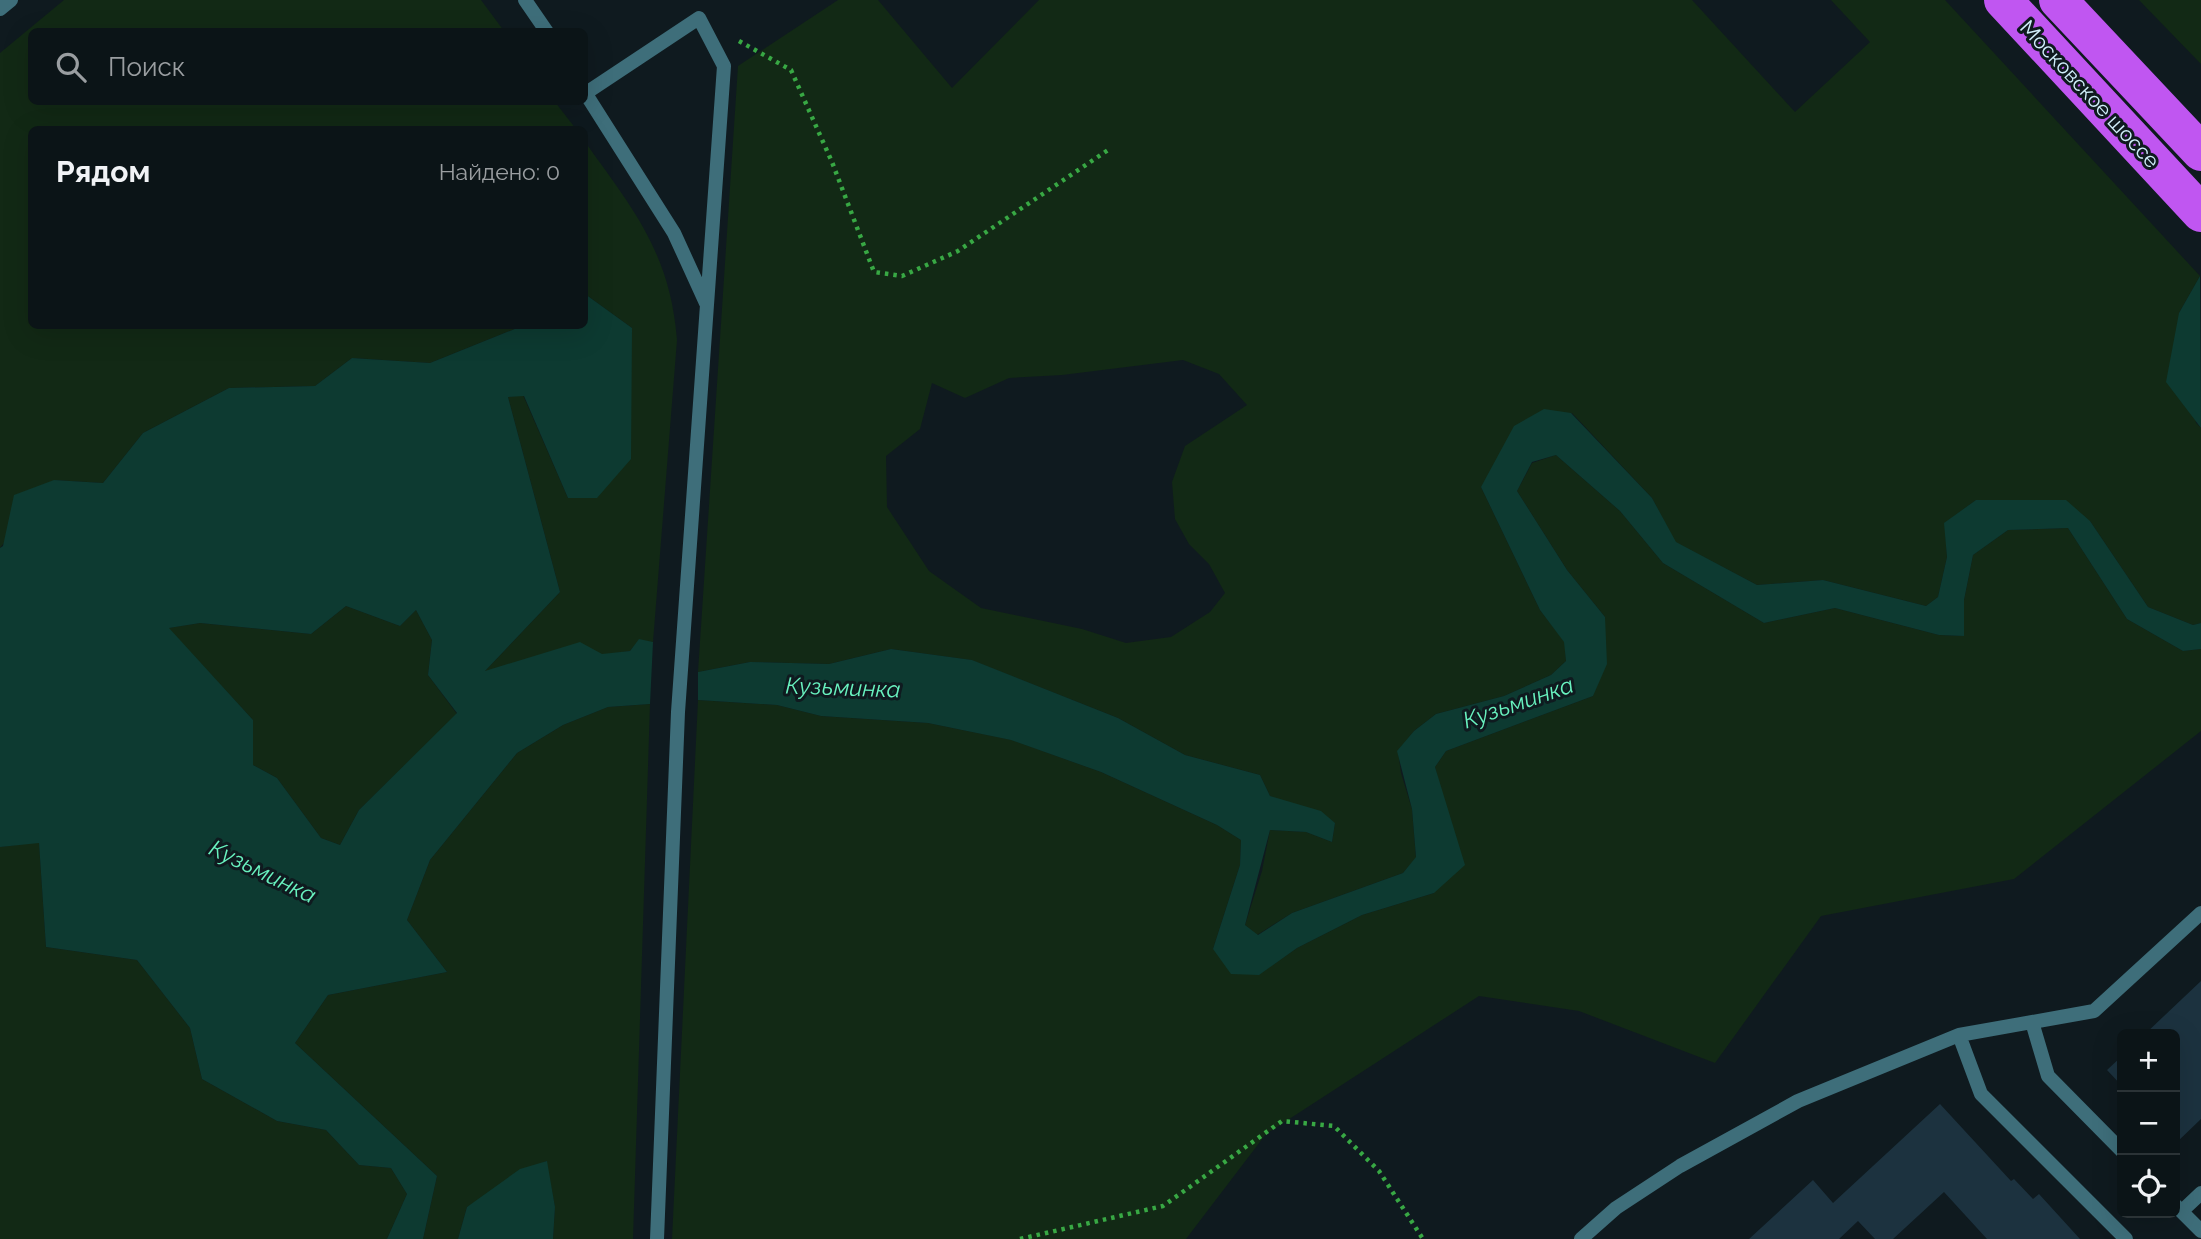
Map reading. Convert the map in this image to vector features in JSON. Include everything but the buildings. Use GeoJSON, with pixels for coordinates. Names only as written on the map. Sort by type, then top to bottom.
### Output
{"type":"FeatureCollection","features":[{"type":"Feature","properties":{"kind":"highway","name":"Московское шоссе"},"geometry":{"type":"LineString","coordinates":[[2003,0],[2189,200]]}},
{"type":"Feature","properties":{"kind":"highway","name":"Московское шоссе"},"geometry":{"type":"LineString","coordinates":[[2059,0],[2201,152]]}},
{"type":"Feature","properties":{"kind":"lane"},"geometry":{"type":"LineString","coordinates":[[525,0],[544,28]]}},
{"type":"Feature","properties":{"kind":"lane"},"geometry":{"type":"LineString","coordinates":[[588,90],[699,18],[724,66],[678,712],[657,1239]]}},
{"type":"Feature","properties":{"kind":"lane"},"geometry":{"type":"LineString","coordinates":[[588,97],[674,233],[707,305]]}},
{"type":"Feature","properties":{"kind":"lane"},"geometry":{"type":"LineString","coordinates":[[1581,1239],[1616,1208],[1680,1166],[1798,1101],[1959,1035],[2094,1011],[2201,913]]}},
{"type":"Feature","properties":{"kind":"lane"},"geometry":{"type":"LineString","coordinates":[[2032,1023],[2048,1076],[2117,1147]]}},
{"type":"Feature","properties":{"kind":"lane"},"geometry":{"type":"LineString","coordinates":[[1959,1035],[1981,1094],[2126,1239]]}},
{"type":"Feature","properties":{"kind":"lane"},"geometry":{"type":"LineString","coordinates":[[2180,1207],[2201,1193]]}},
{"type":"Feature","properties":{"kind":"lane"},"geometry":{"type":"LineString","coordinates":[[2180,1210],[2201,1231]]}},
{"type":"Feature","properties":{"kind":"path"},"geometry":{"type":"LineString","coordinates":[[699,18],[791,70],[832,162],[874,272],[902,276],[958,251],[1111,148]]}},
{"type":"Feature","properties":{"kind":"path"},"geometry":{"type":"LineString","coordinates":[[1020,1239],[1163,1206],[1282,1121],[1334,1126],[1379,1171],[1423,1239]]}},
{"type":"Feature","properties":{"kind":"shaded area"},"geometry":{"type":"Polygon","coordinates":[[[64,0],[481,0],[502,28],[30,28],[64,0]]]}},
{"type":"Feature","properties":{"kind":"shaded area"},"geometry":{"type":"Polygon","coordinates":[[[838,0],[878,0],[952,88],[1039,0],[1692,0],[1795,112],[1870,42],[1831,0],[1945,0],[2200,276],[2179,313],[2196,423],[2201,428],[2201,623],[2193,625],[2148,607],[2090,521],[1976,500],[1945,523],[1947,557],[1938,597],[1926,606],[1823,580],[1757,585],[1675,542],[1652,498],[1572,413],[1481,487],[1540,610],[1565,642],[1566,661],[1551,675],[1504,696],[1436,714],[1414,731],[1398,751],[1401,773],[1412,809],[1416,858],[1403,873],[1292,913],[1257,935],[1245,925],[1262,871],[1270,830],[1306,832],[1332,842],[1335,823],[1270,796],[1260,775],[1185,755],[1118,718],[971,660],[891,649],[829,664],[750,662],[698,672],[738,66],[838,0]],[[1183,360],[1062,375],[1009,378],[965,398],[932,383],[920,429],[886,456],[887,507],[929,571],[981,608],[1082,629],[1126,643],[1171,637],[1210,612],[1225,593],[1209,564],[1189,544],[1175,519],[1172,482],[1185,446],[1247,405],[1219,374],[1183,360]]]}},
{"type":"Feature","properties":{"kind":"shaded area"},"geometry":{"type":"Polygon","coordinates":[[[2139,0],[2201,0],[2201,64],[2139,0]]]}},
{"type":"Feature","properties":{"kind":"shaded area"},"geometry":{"type":"Polygon","coordinates":[[[28,30],[28,105],[557,105],[574,126],[28,126],[28,329],[515,329],[430,363],[352,358],[315,386],[229,388],[143,433],[103,483],[54,480],[0,548],[0,53],[28,30]]]}},
{"type":"Feature","properties":{"kind":"shaded area"},"geometry":{"type":"Polygon","coordinates":[[[588,146],[647,234],[667,282],[673,309],[677,340],[653,642],[639,640],[630,651],[484,672],[560,592],[508,397],[523,395],[568,498],[632,328],[588,296],[588,146]]]}},
{"type":"Feature","properties":{"kind":"shaded area"},"geometry":{"type":"Polygon","coordinates":[[[1556,455],[1620,511],[1663,563],[1764,623],[1835,608],[1939,635],[1963,636],[1964,600],[1973,555],[2008,530],[2068,528],[2127,619],[2183,651],[2201,649],[2201,731],[2014,879],[1821,916],[1715,1063],[1579,1011],[1479,996],[1266,1134],[1186,1239],[672,1239],[698,700],[777,705],[821,716],[928,723],[1012,740],[1101,772],[1217,825],[1241,840],[1240,865],[1213,949],[1258,975],[1297,948],[1362,915],[1434,893],[1444,803],[1435,767],[1446,751],[1593,696],[1605,617],[1567,570],[1517,491],[1532,463],[1556,455]]]}},
{"type":"Feature","properties":{"kind":"shaded area"},"geometry":{"type":"Polygon","coordinates":[[[346,606],[400,626],[416,610],[432,640],[428,675],[457,714],[359,810],[340,845],[321,838],[277,778],[253,765],[253,720],[168,628],[200,623],[311,634],[346,606]]]}},
{"type":"Feature","properties":{"kind":"shaded area"},"geometry":{"type":"Polygon","coordinates":[[[650,704],[633,1239],[553,1239],[555,1207],[546,1161],[467,1207],[458,1239],[423,1239],[437,1176],[295,1043],[328,995],[447,972],[407,920],[430,860],[517,753],[563,725],[608,707],[650,704]]]}},
{"type":"Feature","properties":{"kind":"shaded area"},"geometry":{"type":"Polygon","coordinates":[[[39,842],[46,947],[137,960],[190,1028],[202,1079],[277,1121],[326,1130],[359,1165],[391,1168],[407,1194],[387,1239],[0,1239],[0,847],[39,842]]]}},
{"type":"Feature","properties":{"kind":"water"},"geometry":{"type":"Polygon","coordinates":[[[2200,276],[2201,428],[2166,382],[2179,313],[2200,276]]]}},
{"type":"Feature","properties":{"kind":"water","name":"Кузьминка"},"geometry":{"type":"Polygon","coordinates":[[[588,296],[632,328],[631,459],[597,498],[568,498],[524,396],[508,397],[560,592],[485,671],[580,642],[602,654],[630,651],[639,639],[653,642],[650,704],[608,707],[563,725],[517,753],[430,860],[407,920],[447,972],[328,995],[295,1043],[437,1176],[423,1239],[387,1239],[407,1194],[391,1168],[359,1165],[326,1130],[277,1121],[202,1079],[190,1028],[137,960],[46,947],[39,843],[0,847],[0,548],[3,546],[14,495],[54,480],[103,483],[143,433],[229,388],[315,386],[352,358],[430,363],[515,329],[588,329],[588,296]],[[346,606],[311,634],[200,623],[169,628],[253,720],[253,765],[277,778],[321,838],[340,845],[359,810],[457,713],[428,675],[432,640],[416,610],[400,626],[346,606]]]}},
{"type":"Feature","properties":{"kind":"water","name":"Кузьминка"},"geometry":{"type":"Polygon","coordinates":[[[1544,409],[1571,413],[1652,498],[1676,542],[1757,585],[1823,580],[1926,606],[1938,597],[1947,557],[1944,523],[1976,500],[2066,500],[2090,521],[2148,607],[2193,625],[2201,623],[2201,649],[2183,651],[2127,619],[2068,528],[2008,530],[1973,555],[1964,600],[1964,636],[1939,635],[1835,608],[1764,623],[1663,563],[1620,511],[1556,455],[1532,462],[1517,491],[1567,570],[1605,617],[1607,664],[1593,696],[1446,751],[1435,767],[1465,865],[1434,893],[1362,915],[1297,948],[1259,975],[1231,974],[1213,949],[1240,865],[1241,840],[1217,825],[1101,772],[1011,740],[928,723],[821,716],[777,705],[698,700],[698,672],[750,662],[829,664],[891,649],[972,660],[1118,718],[1185,755],[1260,775],[1270,796],[1321,811],[1335,823],[1332,842],[1306,832],[1270,830],[1245,925],[1258,935],[1292,913],[1403,873],[1416,857],[1412,809],[1397,751],[1414,731],[1436,714],[1504,696],[1551,675],[1566,661],[1564,642],[1540,610],[1481,487],[1514,426],[1544,409]]]}},
{"type":"Feature","properties":{"kind":"water"},"geometry":{"type":"Polygon","coordinates":[[[547,1161],[555,1207],[553,1239],[458,1239],[467,1207],[520,1169],[547,1161]]]}}]}
